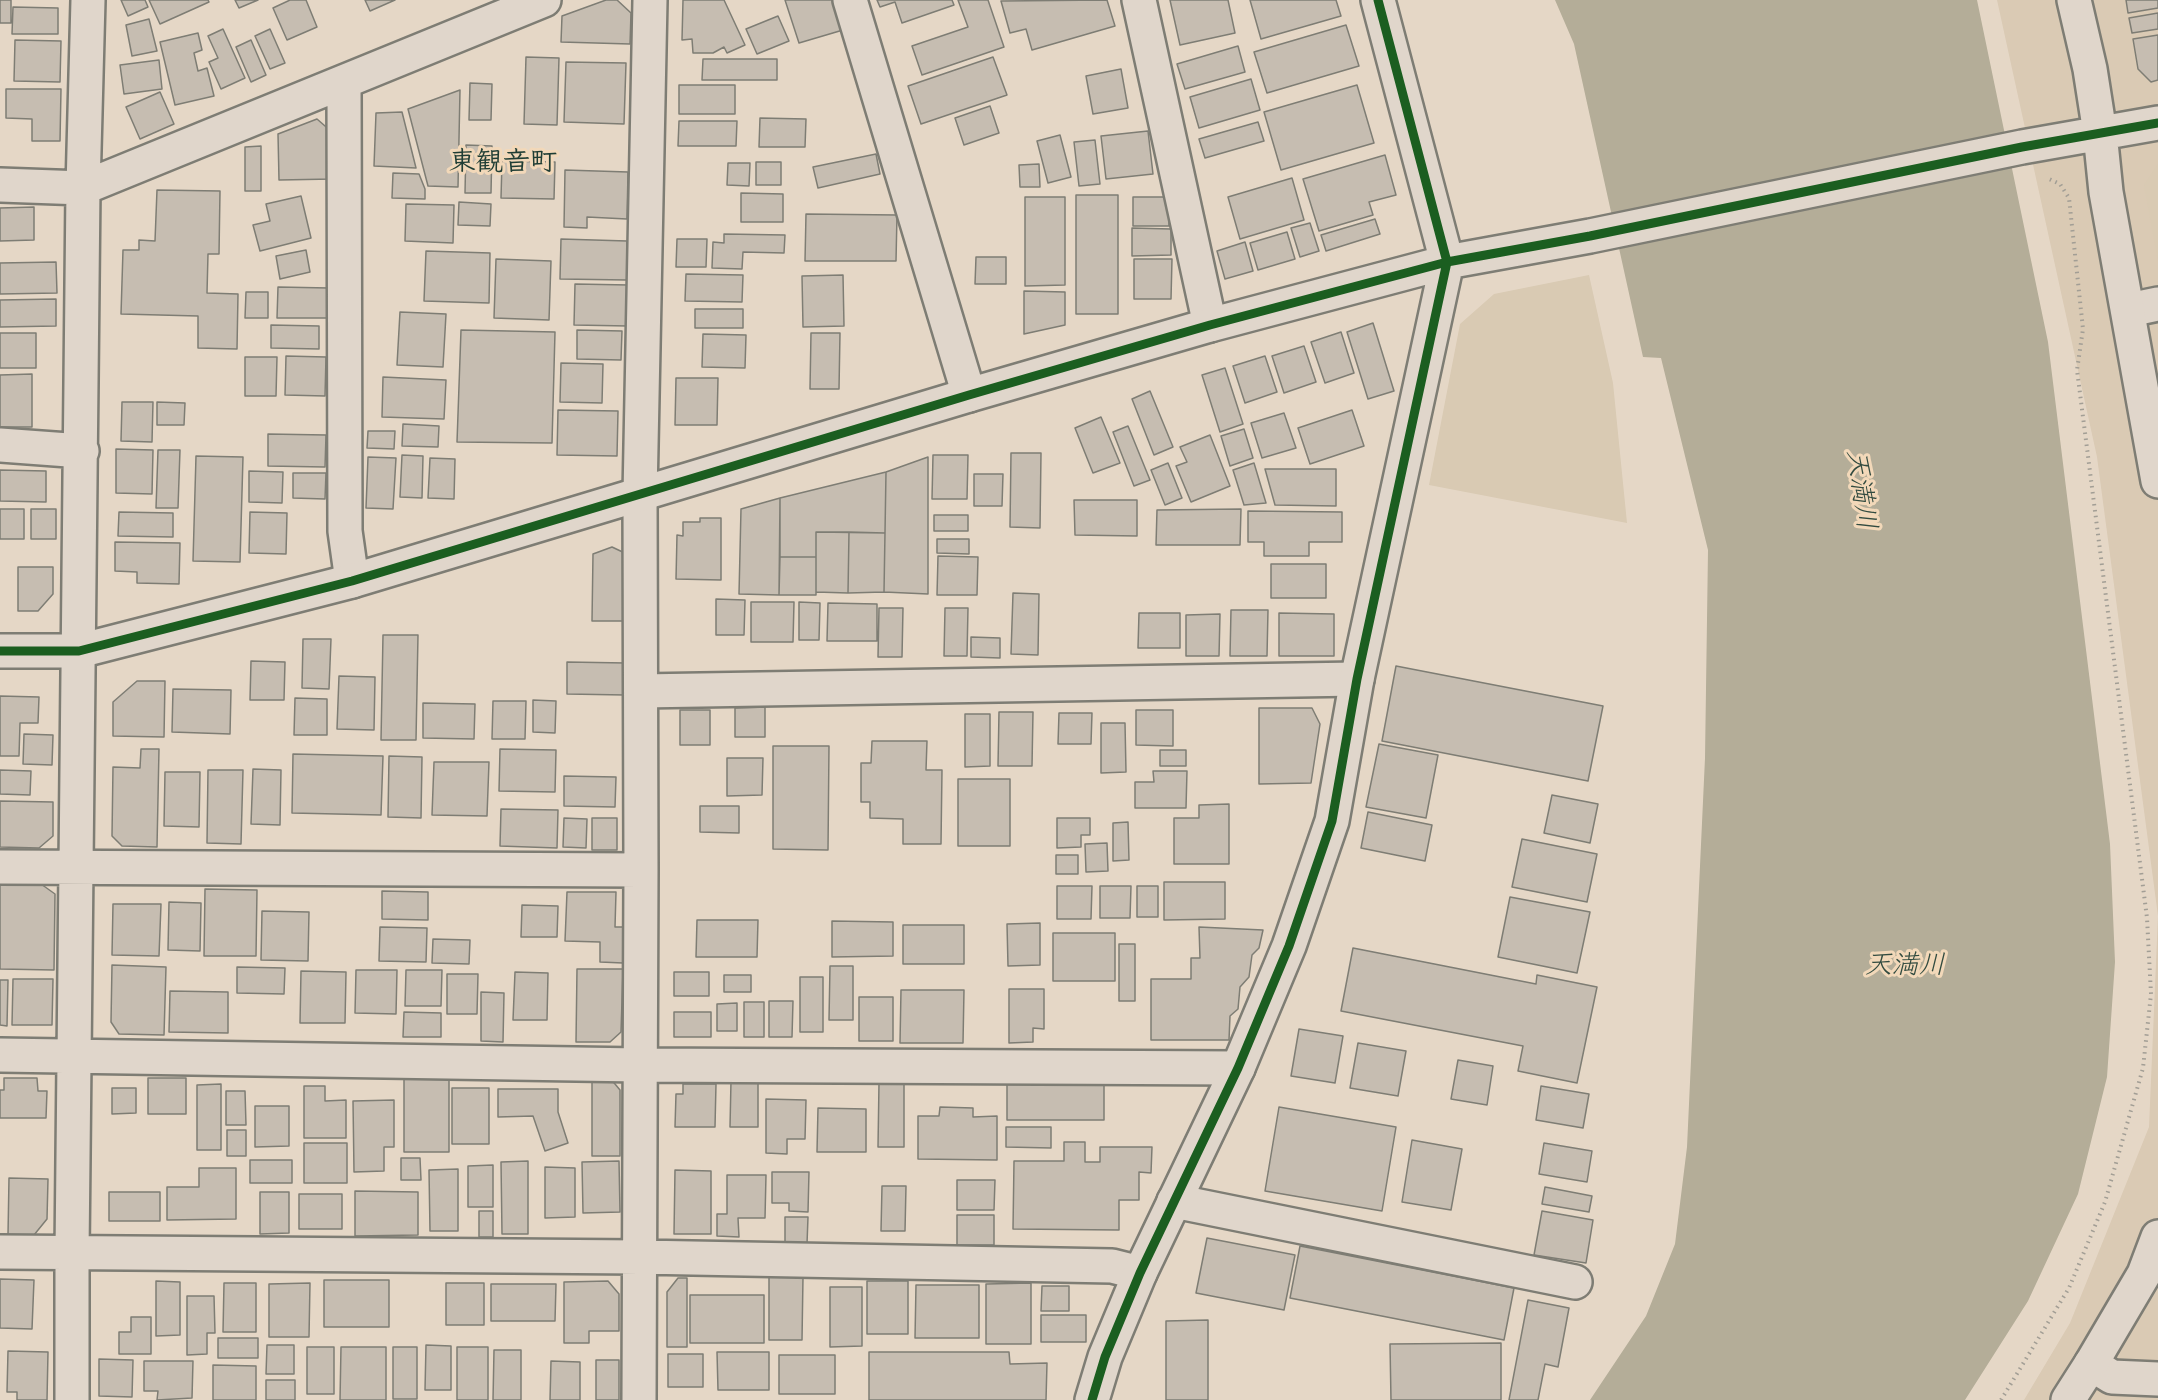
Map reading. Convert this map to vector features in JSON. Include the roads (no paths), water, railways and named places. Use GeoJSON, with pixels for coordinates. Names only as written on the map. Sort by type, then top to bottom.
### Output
{"type":"FeatureCollection","features":[{"type":"Feature","properties":{"kind":"street"},"geometry":{"type":"LineString","coordinates":[[72,1400],[83,188],[88,0]]}},
{"type":"Feature","properties":{"kind":"street"},"geometry":{"type":"LineString","coordinates":[[0,185],[83,188],[544,0]]}},
{"type":"Feature","properties":{"kind":"street"},"geometry":{"type":"LineString","coordinates":[[639,1400],[640,495],[650,0]]}},
{"type":"Feature","properties":{"kind":"street"},"geometry":{"type":"LineString","coordinates":[[850,0],[969,395]]}},
{"type":"Feature","properties":{"kind":"street"},"geometry":{"type":"LineString","coordinates":[[1139,0],[1210,325]]}},
{"type":"Feature","properties":{"kind":"street"},"geometry":{"type":"LineString","coordinates":[[1092,1400],[1105,1357],[1140,1273],[1238,1068],[1289,946],[1332,821],[1357,679],[1447,262],[1378,0]]}},
{"type":"Feature","properties":{"kind":"street"},"geometry":{"type":"LineString","coordinates":[[2074,0],[2090,69],[2106,192],[2143,307],[2158,481]]}},
{"type":"Feature","properties":{"kind":"street"},"geometry":{"type":"LineString","coordinates":[[344,82],[345,531],[352,581]]}},
{"type":"Feature","properties":{"kind":"street"},"geometry":{"type":"LineString","coordinates":[[0,651],[79,651],[352,581],[969,395],[1210,325],[1447,262],[1590,236],[2022,147],[2158,123]]}},
{"type":"Feature","properties":{"kind":"street"},"geometry":{"type":"LineString","coordinates":[[0,445],[82,452]]}},
{"type":"Feature","properties":{"kind":"street"},"geometry":{"type":"LineString","coordinates":[[641,691],[1357,679]]}},
{"type":"Feature","properties":{"kind":"street"},"geometry":{"type":"LineString","coordinates":[[0,867],[641,870]]}},
{"type":"Feature","properties":{"kind":"street"},"geometry":{"type":"LineString","coordinates":[[0,1055],[640,1065],[1238,1068]]}},
{"type":"Feature","properties":{"kind":"street"},"geometry":{"type":"LineString","coordinates":[[1174,1201],[1575,1282]]}},
{"type":"Feature","properties":{"kind":"street"},"geometry":{"type":"LineString","coordinates":[[2068,1400],[2144,1274],[2158,1237]]}},
{"type":"Feature","properties":{"kind":"street"},"geometry":{"type":"LineString","coordinates":[[0,1252],[640,1257],[1112,1266],[1140,1273]]}},
{"type":"Feature","properties":{"kind":"street"},"geometry":{"type":"LineString","coordinates":[[2091,1364],[2112,1377],[2158,1379]]}},
{"type":"Feature","properties":{"kind":"water","name":"天満川"},"geometry":{"type":"Polygon","coordinates":[[[1555,0],[1977,0],[2048,342],[2110,844],[2115,962],[2107,1077],[2078,1194],[2028,1301],[1965,1400],[1590,1400],[1646,1316],[1675,1244],[1687,1147],[1705,758],[1708,550],[1661,358],[1643,357],[1574,44],[1555,0]]]}},
{"type":"Feature","properties":{"kind":"district","name":"東観音町"},"geometry":{"type":"Point","coordinates":[503,166]}}]}
